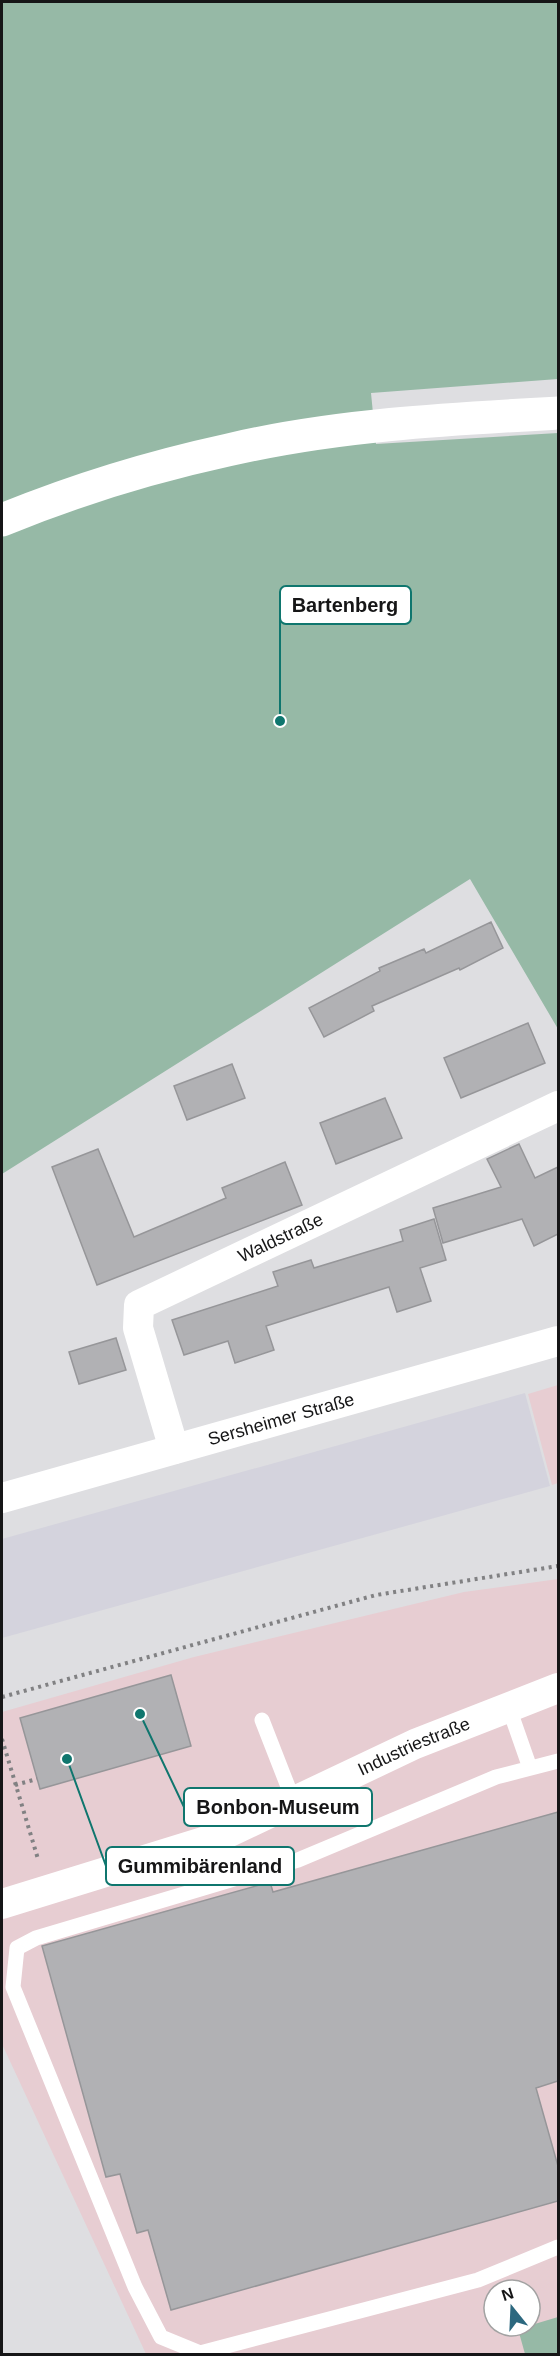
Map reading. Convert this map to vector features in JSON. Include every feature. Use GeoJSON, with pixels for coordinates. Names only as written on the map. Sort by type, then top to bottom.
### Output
{"type":"FeatureCollection","features":[{"type":"Feature","properties":{"kind":"main road"},"geometry":{"type":"LineString","coordinates":[[2,520],[61,496],[128,475],[230,449],[304,436],[413,423],[558,413]]}},
{"type":"Feature","properties":{"kind":"street","name":"Waldstraße"},"geometry":{"type":"LineString","coordinates":[[174,1449],[138,1328],[139,1305],[558,1106]]}},
{"type":"Feature","properties":{"kind":"street","name":"Sersheimer Straße"},"geometry":{"type":"LineString","coordinates":[[2,1498],[558,1341]]}},
{"type":"Feature","properties":{"kind":"street","name":"Industriestraße"},"geometry":{"type":"LineString","coordinates":[[2,1904],[219,1837],[416,1744],[558,1688]]}},
{"type":"Feature","properties":{"kind":"lane"},"geometry":{"type":"LineString","coordinates":[[509,1708],[530,1768]]}},
{"type":"Feature","properties":{"kind":"lane"},"geometry":{"type":"LineString","coordinates":[[262,1720],[294,1802]]}},
{"type":"Feature","properties":{"kind":"lane"},"geometry":{"type":"LineString","coordinates":[[558,1761],[496,1778],[298,1860],[36,1938],[17,1948],[13,1987],[135,2287],[161,2337],[200,2353],[478,2280],[558,2247]]}},
{"type":"Feature","properties":{"kind":"path"},"geometry":{"type":"LineString","coordinates":[[2,1697],[376,1595],[558,1566]]}},
{"type":"Feature","properties":{"kind":"path"},"geometry":{"type":"LineString","coordinates":[[2,1739],[48,1891]]}},
{"type":"Feature","properties":{"kind":"path"},"geometry":{"type":"LineString","coordinates":[[15,1785],[37,1779]]}},
{"type":"Feature","properties":{"kind":"shaded area"},"geometry":{"type":"Polygon","coordinates":[[[558,1385],[558,1483],[552,1485],[528,1394],[558,1385]]]}},
{"type":"Feature","properties":{"kind":"shaded area"},"geometry":{"type":"Polygon","coordinates":[[[525,1393],[550,1486],[2,1638],[2,1539],[525,1393]]]}},
{"type":"Feature","properties":{"kind":"shaded area"},"geometry":{"type":"Polygon","coordinates":[[[558,1579],[558,2354],[146,2354],[2,2044],[2,1712],[194,1657],[464,1592],[558,1579]]]}},
{"type":"Feature","properties":{"kind":"green space"},"geometry":{"type":"Polygon","coordinates":[[[2,2],[558,2],[558,379],[371,393],[376,444],[558,433],[558,1029],[470,879],[2,1174],[2,2]]]}},
{"type":"Feature","properties":{"kind":"green space"},"geometry":{"type":"Polygon","coordinates":[[[558,2317],[558,2354],[525,2354],[521,2338],[542,2338],[542,2322],[558,2317]]]}},
{"type":"Feature","properties":{"kind":"building"},"geometry":{"type":"Polygon","coordinates":[[[491,922],[503,948],[460,970],[459,968],[372,1006],[374,1011],[324,1037],[309,1008],[380,971],[379,968],[424,949],[426,953],[491,922]]]}},
{"type":"Feature","properties":{"kind":"building"},"geometry":{"type":"Polygon","coordinates":[[[528,1023],[545,1063],[461,1098],[444,1058],[528,1023]]]}},
{"type":"Feature","properties":{"kind":"building"},"geometry":{"type":"Polygon","coordinates":[[[232,1064],[245,1098],[187,1120],[174,1086],[232,1064]]]}},
{"type":"Feature","properties":{"kind":"building"},"geometry":{"type":"Polygon","coordinates":[[[385,1098],[402,1138],[336,1164],[320,1123],[385,1098]]]}},
{"type":"Feature","properties":{"kind":"building"},"geometry":{"type":"Polygon","coordinates":[[[519,1144],[535,1178],[558,1167],[558,1234],[534,1246],[522,1219],[443,1243],[433,1208],[501,1187],[487,1159],[519,1144]]]}},
{"type":"Feature","properties":{"kind":"building"},"geometry":{"type":"Polygon","coordinates":[[[98,1149],[134,1237],[226,1198],[222,1188],[285,1162],[302,1205],[97,1285],[52,1167],[98,1149]]]}},
{"type":"Feature","properties":{"kind":"building"},"geometry":{"type":"Polygon","coordinates":[[[434,1219],[446,1260],[420,1268],[431,1301],[397,1312],[389,1287],[266,1326],[274,1350],[235,1363],[228,1341],[184,1355],[172,1320],[278,1286],[273,1272],[311,1260],[314,1268],[403,1241],[400,1230],[434,1219]]]}},
{"type":"Feature","properties":{"kind":"building"},"geometry":{"type":"Polygon","coordinates":[[[116,1338],[126,1370],[79,1384],[69,1352],[116,1338]]]}},
{"type":"Feature","properties":{"kind":"building"},"geometry":{"type":"Polygon","coordinates":[[[171,1675],[191,1746],[40,1789],[20,1718],[171,1675]]]}},
{"type":"Feature","properties":{"kind":"building"},"geometry":{"type":"Polygon","coordinates":[[[558,1812],[558,2081],[536,2088],[558,2166],[558,2201],[171,2310],[148,2230],[137,2233],[120,2174],[106,2177],[42,1946],[270,1882],[273,1892],[558,1812]]]}},
{"type":"Feature","properties":{"kind":"place","name":"Bartenberg"},"geometry":{"type":"Point","coordinates":[280,721]}},
{"type":"Feature","properties":{"kind":"place","name":"Bonbon-Museum"},"geometry":{"type":"Point","coordinates":[140,1714]}},
{"type":"Feature","properties":{"kind":"place","name":"Gummibärenland"},"geometry":{"type":"Point","coordinates":[67,1759]}}]}
